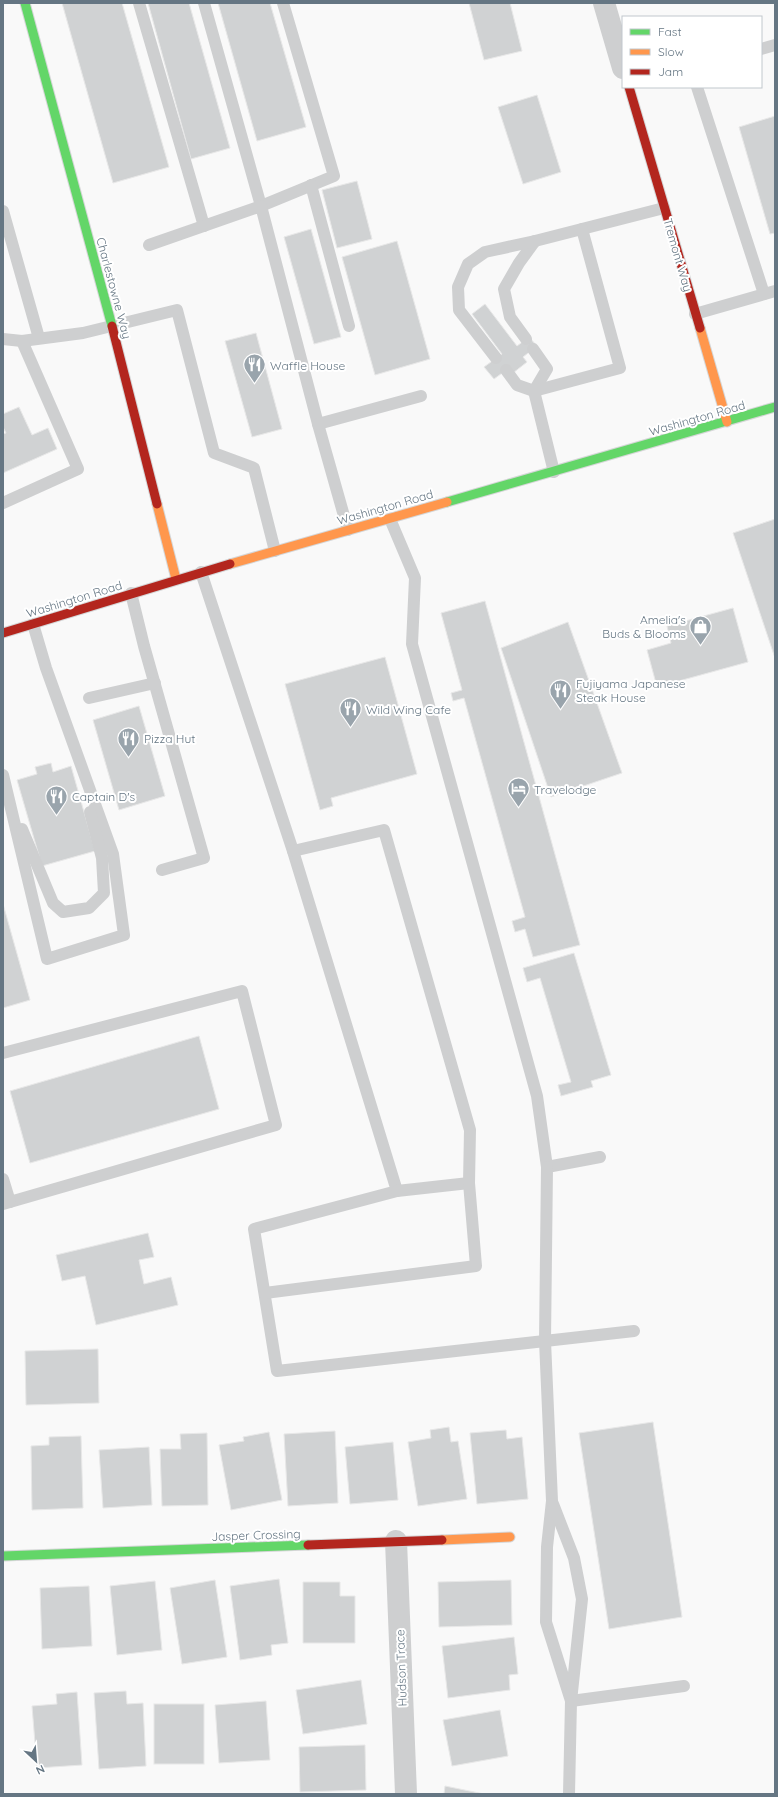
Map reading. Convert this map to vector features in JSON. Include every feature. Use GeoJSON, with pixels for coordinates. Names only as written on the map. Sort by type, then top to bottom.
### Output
{"type":"FeatureCollection","features":[{"type":"Feature","properties":{"kind":"street","name":"Charlestowne Way"},"geometry":{"type":"LineString","coordinates":[[25,3],[112,325],[176,579]]}},
{"type":"Feature","properties":{"kind":"street"},"geometry":{"type":"LineString","coordinates":[[604,3],[622,65]]}},
{"type":"Feature","properties":{"kind":"street","name":"Tremont Way"},"geometry":{"type":"LineString","coordinates":[[632,88],[664,208],[727,422]]}},
{"type":"Feature","properties":{"kind":"street","name":"Washington Road"},"geometry":{"type":"LineString","coordinates":[[3,633],[176,579],[554,472],[775,407]]}},
{"type":"Feature","properties":{"kind":"street","name":"Jasper Crossing"},"geometry":{"type":"LineString","coordinates":[[3,1556],[510,1537]]}},
{"type":"Feature","properties":{"kind":"street","name":"Hudson Trace"},"geometry":{"type":"LineString","coordinates":[[396,1541],[406,1794]]}},
{"type":"Feature","properties":{"kind":"lane"},"geometry":{"type":"LineString","coordinates":[[139,3],[204,226]]}},
{"type":"Feature","properties":{"kind":"lane"},"geometry":{"type":"LineString","coordinates":[[204,3],[261,206],[318,424],[348,530]]}},
{"type":"Feature","properties":{"kind":"lane"},"geometry":{"type":"LineString","coordinates":[[148,245],[261,206],[334,176],[283,3]]}},
{"type":"Feature","properties":{"kind":"lane"},"geometry":{"type":"LineString","coordinates":[[762,49],[775,45]]}},
{"type":"Feature","properties":{"kind":"lane"},"geometry":{"type":"LineString","coordinates":[[695,314],[769,292],[697,88]]}},
{"type":"Feature","properties":{"kind":"lane"},"geometry":{"type":"LineString","coordinates":[[311,186],[349,326]]}},
{"type":"Feature","properties":{"kind":"lane"},"geometry":{"type":"LineString","coordinates":[[496,358],[459,310],[458,287],[468,264],[484,252],[535,242],[664,208]]}},
{"type":"Feature","properties":{"kind":"lane"},"geometry":{"type":"LineString","coordinates":[[3,214],[39,338]]}},
{"type":"Feature","properties":{"kind":"lane"},"geometry":{"type":"LineString","coordinates":[[506,370],[517,385],[534,391],[620,368],[582,229]]}},
{"type":"Feature","properties":{"kind":"lane"},"geometry":{"type":"LineString","coordinates":[[526,339],[510,316],[504,289],[518,263],[535,242]]}},
{"type":"Feature","properties":{"kind":"lane"},"geometry":{"type":"LineString","coordinates":[[3,339],[22,341],[83,333],[176,310],[214,453],[254,468],[275,551]]}},
{"type":"Feature","properties":{"kind":"lane"},"geometry":{"type":"LineString","coordinates":[[3,503],[78,469],[22,341]]}},
{"type":"Feature","properties":{"kind":"lane"},"geometry":{"type":"LineString","coordinates":[[533,349],[547,369],[534,391],[554,472]]}},
{"type":"Feature","properties":{"kind":"lane"},"geometry":{"type":"LineString","coordinates":[[318,424],[421,396]]}},
{"type":"Feature","properties":{"kind":"lane"},"geometry":{"type":"LineString","coordinates":[[390,519],[415,578],[412,644],[536,1096],[547,1167],[545,1341],[552,1501],[547,1547],[546,1622],[571,1701]]}},
{"type":"Feature","properties":{"kind":"lane"},"geometry":{"type":"LineString","coordinates":[[202,572],[293,851],[397,1191]]}},
{"type":"Feature","properties":{"kind":"lane"},"geometry":{"type":"LineString","coordinates":[[131,594],[204,858],[162,870]]}},
{"type":"Feature","properties":{"kind":"lane"},"geometry":{"type":"LineString","coordinates":[[3,775],[47,959],[124,935],[112,854],[46,668],[33,624]]}},
{"type":"Feature","properties":{"kind":"lane"},"geometry":{"type":"LineString","coordinates":[[89,698],[155,683]]}},
{"type":"Feature","properties":{"kind":"lane"},"geometry":{"type":"LineString","coordinates":[[8,796],[53,903],[63,912],[89,908],[104,893],[102,858],[89,808],[90,790]]}},
{"type":"Feature","properties":{"kind":"lane"},"geometry":{"type":"LineString","coordinates":[[265,1293],[476,1266],[469,1183],[470,1130],[384,830],[293,851]]}},
{"type":"Feature","properties":{"kind":"lane"},"geometry":{"type":"LineString","coordinates":[[3,1054],[242,991],[276,1125],[6,1203],[3,1179]]}},
{"type":"Feature","properties":{"kind":"lane"},"geometry":{"type":"LineString","coordinates":[[547,1167],[600,1157]]}},
{"type":"Feature","properties":{"kind":"lane"},"geometry":{"type":"LineString","coordinates":[[469,1183],[397,1191],[254,1230],[277,1371],[634,1331]]}},
{"type":"Feature","properties":{"kind":"lane"},"geometry":{"type":"LineString","coordinates":[[552,1501],[574,1558],[582,1599],[571,1701],[569,1794]]}},
{"type":"Feature","properties":{"kind":"lane"},"geometry":{"type":"LineString","coordinates":[[571,1701],[684,1686]]}},
{"type":"Feature","properties":{"kind":"building"},"geometry":{"type":"Polygon","coordinates":[[[62,3],[122,3],[169,167],[113,183],[62,3]]]}},
{"type":"Feature","properties":{"kind":"building"},"geometry":{"type":"Polygon","coordinates":[[[148,3],[189,3],[230,148],[191,159],[148,3]]]}},
{"type":"Feature","properties":{"kind":"building"},"geometry":{"type":"Polygon","coordinates":[[[218,3],[270,3],[306,127],[257,141],[218,3]]]}},
{"type":"Feature","properties":{"kind":"building"},"geometry":{"type":"Polygon","coordinates":[[[469,3],[510,3],[522,51],[484,60],[469,3]]]}},
{"type":"Feature","properties":{"kind":"building"},"geometry":{"type":"Polygon","coordinates":[[[537,95],[561,172],[523,184],[498,107],[537,95]]]}},
{"type":"Feature","properties":{"kind":"building"},"geometry":{"type":"Polygon","coordinates":[[[775,116],[775,233],[770,234],[739,127],[775,116]]]}},
{"type":"Feature","properties":{"kind":"building"},"geometry":{"type":"Polygon","coordinates":[[[357,181],[372,239],[337,248],[322,190],[357,181]]]}},
{"type":"Feature","properties":{"kind":"building"},"geometry":{"type":"Polygon","coordinates":[[[311,229],[341,337],[314,344],[284,237],[311,229]]]}},
{"type":"Feature","properties":{"kind":"building"},"geometry":{"type":"Polygon","coordinates":[[[397,241],[430,359],[375,375],[342,257],[397,241]]]}},
{"type":"Feature","properties":{"kind":"building"},"geometry":{"type":"Polygon","coordinates":[[[485,304],[517,346],[529,337],[537,346],[523,357],[527,362],[513,373],[509,368],[494,379],[484,367],[502,354],[472,314],[485,304]]]}},
{"type":"Feature","properties":{"kind":"building","name":"Waffle House"},"geometry":{"type":"Polygon","coordinates":[[[256,333],[282,429],[252,437],[225,341],[256,333]]]}},
{"type":"Feature","properties":{"kind":"building"},"geometry":{"type":"Polygon","coordinates":[[[19,407],[32,435],[48,428],[57,449],[3,473],[3,434],[6,433],[3,427],[3,414],[19,407]]]}},
{"type":"Feature","properties":{"kind":"building"},"geometry":{"type":"Polygon","coordinates":[[[775,519],[775,658],[733,533],[775,519]]]}},
{"type":"Feature","properties":{"kind":"building","name":"Travelodge"},"geometry":{"type":"Polygon","coordinates":[[[485,601],[580,945],[533,957],[525,929],[515,932],[512,921],[525,917],[464,698],[453,701],[451,693],[462,690],[441,613],[485,601]]]}},
{"type":"Feature","properties":{"kind":"building","name":"Amelia's Buds & Blooms"},"geometry":{"type":"Polygon","coordinates":[[[733,608],[748,662],[657,687],[647,650],[671,643],[667,626],[733,608]]]}},
{"type":"Feature","properties":{"kind":"building","name":"Fujiyama Japanese Steak House"},"geometry":{"type":"Polygon","coordinates":[[[568,622],[622,773],[551,797],[501,648],[568,622]]]}},
{"type":"Feature","properties":{"kind":"building","name":"Wild Wing Cafe"},"geometry":{"type":"Polygon","coordinates":[[[385,657],[417,774],[331,798],[333,806],[320,810],[285,684],[385,657]]]}},
{"type":"Feature","properties":{"kind":"building","name":"Pizza Hut"},"geometry":{"type":"Polygon","coordinates":[[[139,706],[165,796],[119,810],[93,720],[139,706]]]}},
{"type":"Feature","properties":{"kind":"building","name":"Captain D's"},"geometry":{"type":"Polygon","coordinates":[[[51,763],[53,772],[71,766],[95,851],[42,866],[17,780],[37,774],[35,767],[51,763]]]}},
{"type":"Feature","properties":{"kind":"building"},"geometry":{"type":"Polygon","coordinates":[[[3,904],[30,1000],[3,1008],[3,904]]]}},
{"type":"Feature","properties":{"kind":"building"},"geometry":{"type":"Polygon","coordinates":[[[574,953],[611,1075],[591,1081],[593,1087],[561,1096],[558,1085],[571,1082],[540,978],[527,982],[523,968],[574,953]]]}},
{"type":"Feature","properties":{"kind":"building"},"geometry":{"type":"Polygon","coordinates":[[[199,1036],[219,1109],[30,1163],[10,1091],[199,1036]]]}},
{"type":"Feature","properties":{"kind":"building"},"geometry":{"type":"Polygon","coordinates":[[[148,1233],[154,1257],[139,1260],[144,1284],[171,1277],[178,1305],[96,1325],[85,1276],[62,1281],[56,1255],[148,1233]]]}},
{"type":"Feature","properties":{"kind":"building"},"geometry":{"type":"Polygon","coordinates":[[[98,1349],[99,1403],[26,1405],[25,1351],[98,1349]]]}},
{"type":"Feature","properties":{"kind":"building"},"geometry":{"type":"Polygon","coordinates":[[[653,1422],[682,1617],[609,1629],[579,1433],[653,1422]]]}},
{"type":"Feature","properties":{"kind":"building"},"geometry":{"type":"Polygon","coordinates":[[[449,1427],[451,1442],[458,1441],[467,1499],[418,1506],[408,1442],[431,1438],[430,1430],[449,1427]]]}},
{"type":"Feature","properties":{"kind":"building"},"geometry":{"type":"Polygon","coordinates":[[[506,1430],[507,1439],[522,1437],[528,1499],[477,1504],[470,1433],[506,1430]]]}},
{"type":"Feature","properties":{"kind":"building"},"geometry":{"type":"Polygon","coordinates":[[[335,1431],[338,1503],[288,1506],[284,1434],[335,1431]]]}},
{"type":"Feature","properties":{"kind":"building"},"geometry":{"type":"Polygon","coordinates":[[[269,1432],[282,1500],[231,1510],[219,1445],[244,1441],[243,1437],[269,1432]]]}},
{"type":"Feature","properties":{"kind":"building"},"geometry":{"type":"Polygon","coordinates":[[[207,1433],[208,1505],[162,1506],[160,1449],[181,1449],[180,1434],[207,1433]]]}},
{"type":"Feature","properties":{"kind":"building"},"geometry":{"type":"Polygon","coordinates":[[[81,1436],[83,1508],[32,1510],[31,1446],[49,1445],[49,1437],[81,1436]]]}},
{"type":"Feature","properties":{"kind":"building"},"geometry":{"type":"Polygon","coordinates":[[[393,1442],[398,1500],[350,1504],[345,1447],[393,1442]]]}},
{"type":"Feature","properties":{"kind":"building"},"geometry":{"type":"Polygon","coordinates":[[[149,1447],[152,1505],[103,1508],[99,1450],[149,1447]]]}},
{"type":"Feature","properties":{"kind":"building"},"geometry":{"type":"Polygon","coordinates":[[[279,1579],[288,1643],[271,1645],[272,1655],[240,1660],[230,1586],[279,1579]]]}},
{"type":"Feature","properties":{"kind":"building"},"geometry":{"type":"Polygon","coordinates":[[[215,1580],[227,1657],[182,1664],[170,1588],[215,1580]]]}},
{"type":"Feature","properties":{"kind":"building"},"geometry":{"type":"Polygon","coordinates":[[[511,1580],[512,1625],[439,1627],[438,1582],[511,1580]]]}},
{"type":"Feature","properties":{"kind":"building"},"geometry":{"type":"Polygon","coordinates":[[[155,1581],[162,1650],[117,1655],[110,1586],[155,1581]]]}},
{"type":"Feature","properties":{"kind":"building"},"geometry":{"type":"Polygon","coordinates":[[[303,1582],[340,1582],[340,1596],[355,1596],[355,1643],[303,1643],[303,1582]]]}},
{"type":"Feature","properties":{"kind":"building"},"geometry":{"type":"Polygon","coordinates":[[[89,1586],[92,1646],[42,1649],[40,1588],[89,1586]]]}},
{"type":"Feature","properties":{"kind":"building"},"geometry":{"type":"Polygon","coordinates":[[[514,1637],[518,1674],[509,1675],[510,1690],[448,1698],[442,1646],[514,1637]]]}},
{"type":"Feature","properties":{"kind":"building"},"geometry":{"type":"Polygon","coordinates":[[[361,1680],[367,1724],[303,1734],[296,1690],[361,1680]]]}},
{"type":"Feature","properties":{"kind":"building"},"geometry":{"type":"Polygon","coordinates":[[[126,1691],[127,1704],[143,1703],[146,1766],[99,1769],[94,1693],[126,1691]]]}},
{"type":"Feature","properties":{"kind":"building"},"geometry":{"type":"Polygon","coordinates":[[[77,1692],[82,1765],[37,1768],[32,1706],[57,1704],[56,1694],[77,1692]]]}},
{"type":"Feature","properties":{"kind":"building"},"geometry":{"type":"Polygon","coordinates":[[[266,1701],[270,1760],[219,1763],[215,1705],[266,1701]]]}},
{"type":"Feature","properties":{"kind":"building"},"geometry":{"type":"Polygon","coordinates":[[[154,1704],[204,1704],[204,1764],[154,1764],[154,1704]]]}},
{"type":"Feature","properties":{"kind":"building"},"geometry":{"type":"Polygon","coordinates":[[[500,1710],[508,1756],[452,1766],[443,1720],[500,1710]]]}},
{"type":"Feature","properties":{"kind":"building"},"geometry":{"type":"Polygon","coordinates":[[[365,1745],[366,1790],[300,1792],[299,1747],[365,1745]]]}},
{"type":"Feature","properties":{"kind":"building"},"geometry":{"type":"Polygon","coordinates":[[[445,1786],[484,1794],[444,1794],[445,1786]]]}},
{"type":"Feature","properties":{"kind":"traffic: fast"},"geometry":{"type":"LineString","coordinates":[[25,3],[112,326]]}},
{"type":"Feature","properties":{"kind":"traffic: fast"},"geometry":{"type":"LineString","coordinates":[[447,502],[775,407]]}},
{"type":"Feature","properties":{"kind":"traffic: fast"},"geometry":{"type":"LineString","coordinates":[[3,1556],[308,1545]]}},
{"type":"Feature","properties":{"kind":"traffic: slow"},"geometry":{"type":"LineString","coordinates":[[700,328],[727,422]]}},
{"type":"Feature","properties":{"kind":"traffic: slow"},"geometry":{"type":"LineString","coordinates":[[230,564],[447,502]]}},
{"type":"Feature","properties":{"kind":"traffic: slow"},"geometry":{"type":"LineString","coordinates":[[157,504],[176,579]]}},
{"type":"Feature","properties":{"kind":"traffic: slow"},"geometry":{"type":"LineString","coordinates":[[442,1540],[510,1537]]}},
{"type":"Feature","properties":{"kind":"traffic: jam"},"geometry":{"type":"LineString","coordinates":[[629,88],[700,328]]}},
{"type":"Feature","properties":{"kind":"traffic: jam"},"geometry":{"type":"LineString","coordinates":[[112,326],[157,504]]}},
{"type":"Feature","properties":{"kind":"traffic: jam"},"geometry":{"type":"LineString","coordinates":[[3,633],[230,564]]}},
{"type":"Feature","properties":{"kind":"traffic: jam"},"geometry":{"type":"LineString","coordinates":[[308,1545],[442,1540]]}},
{"type":"Feature","properties":{"kind":"place","name":"Waffle House"},"geometry":{"type":"Point","coordinates":[254,384]}},
{"type":"Feature","properties":{"kind":"place","name":"Amelia's Buds & Blooms"},"geometry":{"type":"Point","coordinates":[701,646]}},
{"type":"Feature","properties":{"kind":"place","name":"Fujiyama Japanese Steak House"},"geometry":{"type":"Point","coordinates":[561,710]}},
{"type":"Feature","properties":{"kind":"place","name":"Wild Wing Cafe"},"geometry":{"type":"Point","coordinates":[351,728]}},
{"type":"Feature","properties":{"kind":"place","name":"Pizza Hut"},"geometry":{"type":"Point","coordinates":[129,758]}},
{"type":"Feature","properties":{"kind":"place","name":"Travelodge"},"geometry":{"type":"Point","coordinates":[519,808]}},
{"type":"Feature","properties":{"kind":"place","name":"Captain D's"},"geometry":{"type":"Point","coordinates":[56,816]}}]}
